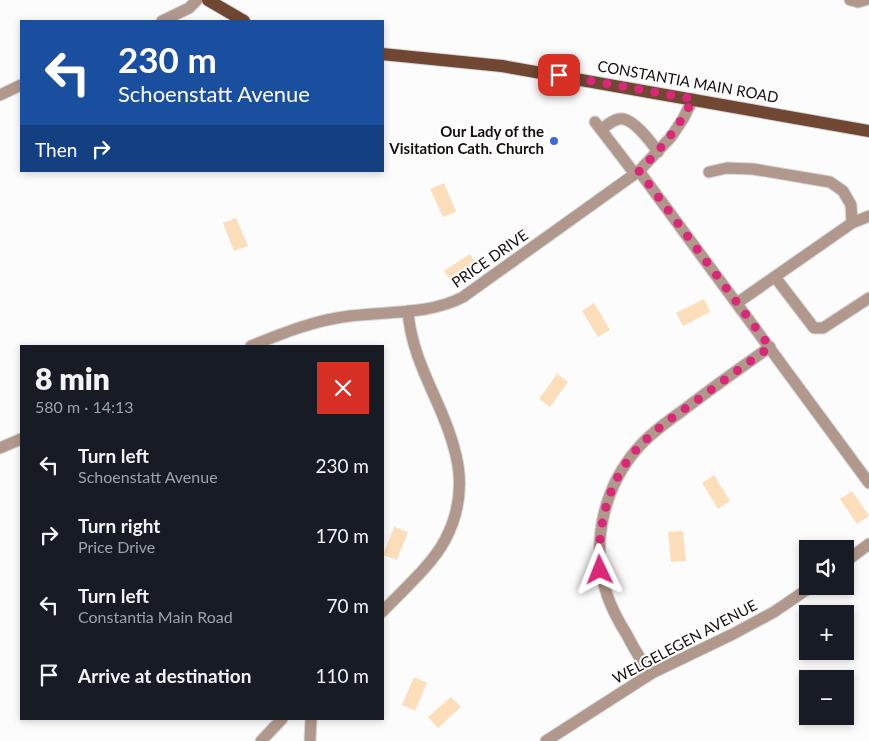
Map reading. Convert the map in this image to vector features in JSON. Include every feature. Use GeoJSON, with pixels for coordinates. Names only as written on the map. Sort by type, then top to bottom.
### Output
{"type":"FeatureCollection","features":[{"type":"Feature","properties":{"kind":"main road"},"geometry":{"type":"LineString","coordinates":[[208,0],[242,20]]}},
{"type":"Feature","properties":{"kind":"main road","name":"CONSTANTIA MAIN ROAD"},"geometry":{"type":"LineString","coordinates":[[384,54],[502,66],[869,131]]}},
{"type":"Feature","properties":{"kind":"street"},"geometry":{"type":"LineString","coordinates":[[164,20],[189,8],[197,0]]}},
{"type":"Feature","properties":{"kind":"street"},"geometry":{"type":"LineString","coordinates":[[850,0],[858,2],[865,0]]}},
{"type":"Feature","properties":{"kind":"street"},"geometry":{"type":"LineString","coordinates":[[0,95],[20,85]]}},
{"type":"Feature","properties":{"kind":"street","name":"PRICE DRIVE"},"geometry":{"type":"LineString","coordinates":[[254,345],[312,323],[350,316],[408,311],[449,304],[463,297],[637,172],[658,152],[683,120],[693,99]]}},
{"type":"Feature","properties":{"kind":"street"},"geometry":{"type":"LineString","coordinates":[[658,152],[630,121],[618,119],[598,126],[637,172],[770,347],[869,483]]}},
{"type":"Feature","properties":{"kind":"street"},"geometry":{"type":"LineString","coordinates":[[709,172],[727,168],[753,169],[830,182],[843,192],[851,205],[852,223]]}},
{"type":"Feature","properties":{"kind":"street"},"geometry":{"type":"LineString","coordinates":[[737,304],[852,223],[869,216]]}},
{"type":"Feature","properties":{"kind":"street"},"geometry":{"type":"LineString","coordinates":[[775,277],[814,328],[823,328],[869,298]]}},
{"type":"Feature","properties":{"kind":"street"},"geometry":{"type":"LineString","coordinates":[[384,610],[428,563],[445,540],[457,512],[460,491],[456,454],[449,429],[415,349],[408,311]]}},
{"type":"Feature","properties":{"kind":"street"},"geometry":{"type":"LineString","coordinates":[[652,673],[639,656],[615,614],[604,585],[600,563],[600,542],[608,499],[621,471],[650,436],[770,347]]}},
{"type":"Feature","properties":{"kind":"street"},"geometry":{"type":"LineString","coordinates":[[0,448],[20,439]]}},
{"type":"Feature","properties":{"kind":"street"},"geometry":{"type":"LineString","coordinates":[[854,555],[869,544]]}},
{"type":"Feature","properties":{"kind":"street","name":"WELGELEGEN AVENUE"},"geometry":{"type":"LineString","coordinates":[[546,741],[652,673],[733,634],[774,612],[799,595]]}},
{"type":"Feature","properties":{"kind":"street"},"geometry":{"type":"LineString","coordinates":[[261,741],[281,720]]}},
{"type":"Feature","properties":{"kind":"street"},"geometry":{"type":"LineString","coordinates":[[310,741],[311,720]]}},
{"type":"Feature","properties":{"kind":"shaded area"},"geometry":{"type":"Polygon","coordinates":[[[444,183],[456,212],[443,217],[430,189],[444,183]]]}},
{"type":"Feature","properties":{"kind":"shaded area"},"geometry":{"type":"Polygon","coordinates":[[[236,218],[248,246],[234,251],[223,223],[236,218]]]}},
{"type":"Feature","properties":{"kind":"shaded area"},"geometry":{"type":"Polygon","coordinates":[[[470,254],[477,266],[452,283],[444,271],[470,254]]]}},
{"type":"Feature","properties":{"kind":"shaded area"},"geometry":{"type":"Polygon","coordinates":[[[704,299],[710,312],[683,326],[676,313],[704,299]]]}},
{"type":"Feature","properties":{"kind":"shaded area"},"geometry":{"type":"Polygon","coordinates":[[[594,303],[610,330],[598,337],[582,311],[594,303]]]}},
{"type":"Feature","properties":{"kind":"shaded area"},"geometry":{"type":"Polygon","coordinates":[[[557,374],[568,382],[550,407],[539,399],[557,374]]]}},
{"type":"Feature","properties":{"kind":"shaded area"},"geometry":{"type":"Polygon","coordinates":[[[714,475],[730,501],[718,509],[702,483],[714,475]]]}},
{"type":"Feature","properties":{"kind":"shaded area"},"geometry":{"type":"Polygon","coordinates":[[[852,491],[869,516],[857,524],[840,499],[852,491]]]}},
{"type":"Feature","properties":{"kind":"shaded area"},"geometry":{"type":"Polygon","coordinates":[[[394,527],[408,532],[397,560],[384,555],[394,527]]]}},
{"type":"Feature","properties":{"kind":"shaded area"},"geometry":{"type":"Polygon","coordinates":[[[683,531],[686,561],[671,562],[668,532],[683,531]]]}},
{"type":"Feature","properties":{"kind":"shaded area"},"geometry":{"type":"Polygon","coordinates":[[[414,677],[427,683],[415,711],[402,705],[414,677]]]}},
{"type":"Feature","properties":{"kind":"shaded area"},"geometry":{"type":"Polygon","coordinates":[[[451,697],[461,707],[438,728],[428,717],[451,697]]]}},
{"type":"Feature","properties":{"kind":"place","name":"Our Lady of the Visitation Cath. Church"},"geometry":{"type":"Point","coordinates":[554,141]}},
{"type":"Feature","properties":{"kind":"route"},"geometry":{"type":"LineString","coordinates":[[559,75],[693,99],[683,120],[671,137],[639,171],[770,347],[659,428],[630,458],[621,471],[608,499],[601,529],[600,570]]}}]}
